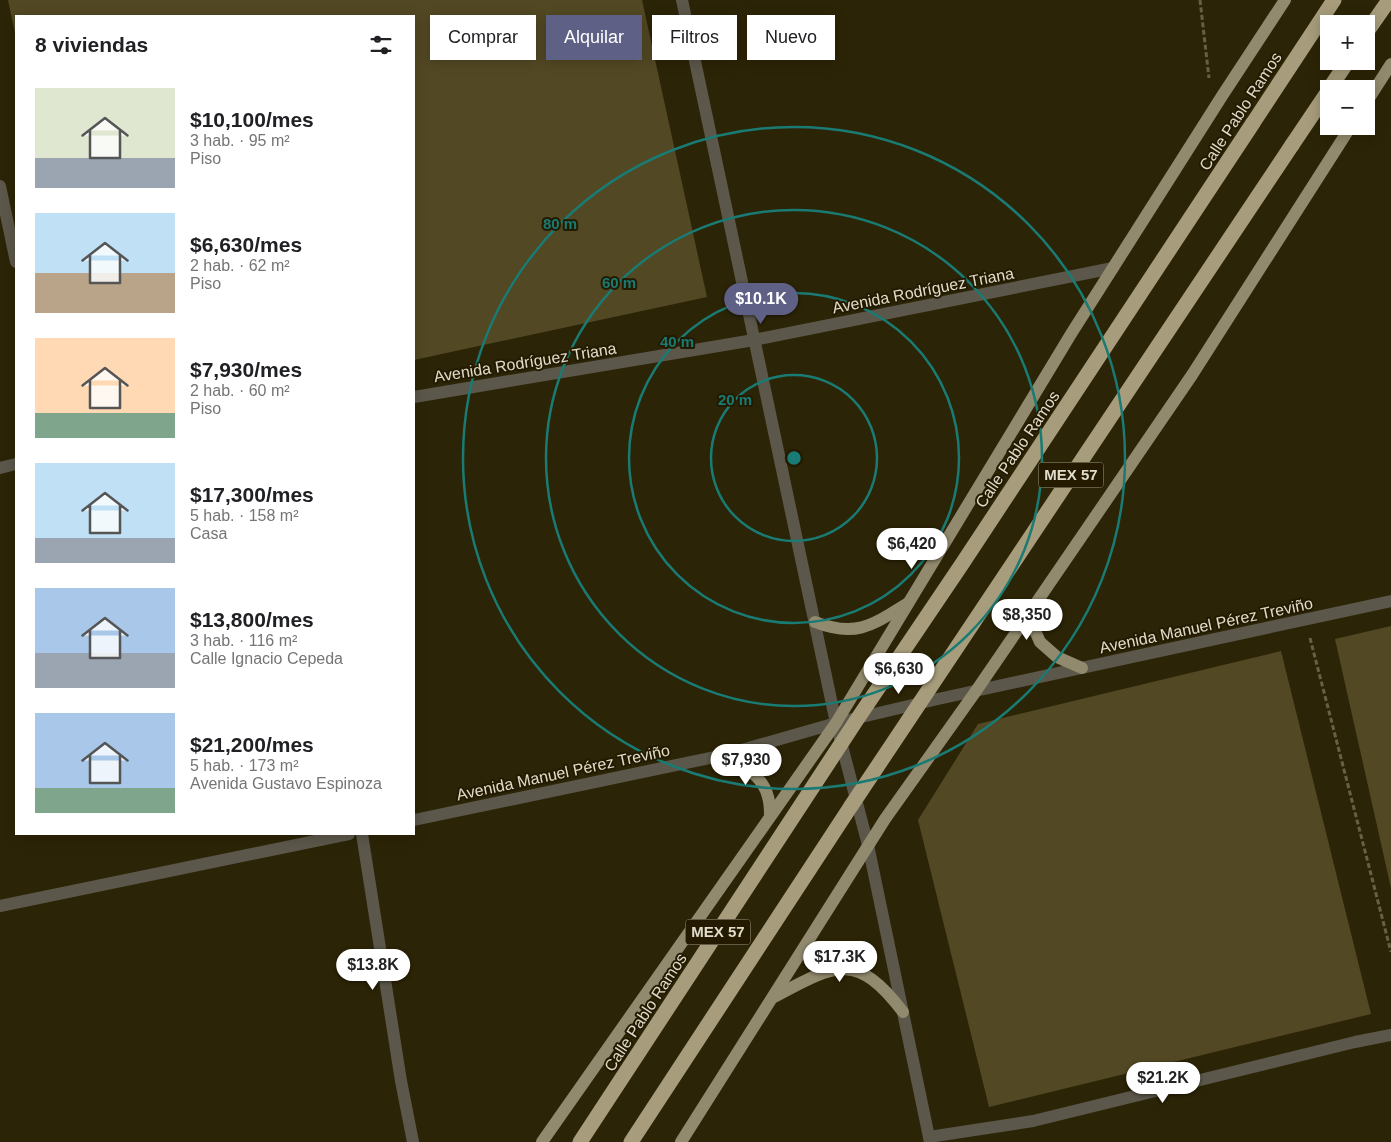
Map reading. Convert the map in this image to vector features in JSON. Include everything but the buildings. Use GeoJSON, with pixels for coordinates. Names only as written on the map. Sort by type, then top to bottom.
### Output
{"type":"FeatureCollection","features":[{"type":"Feature","properties":{"kind":"highway","name":"Calle Pablo Ramos"},"geometry":{"type":"LineString","coordinates":[[580,1142],[856,721],[1006,498],[1334,0]]}},
{"type":"Feature","properties":{"kind":"highway"},"geometry":{"type":"LineString","coordinates":[[1375,20],[1388,0]]}},
{"type":"Feature","properties":{"kind":"highway","name":"MEX 57"},"geometry":{"type":"LineString","coordinates":[[631,1142],[856,798],[1320,103]]}},
{"type":"Feature","properties":{"kind":"main road"},"geometry":{"type":"LineString","coordinates":[[542,1142],[836,724],[1112,268],[1285,0]]}},
{"type":"Feature","properties":{"kind":"main road"},"geometry":{"type":"LineString","coordinates":[[1375,89],[1391,64]]}},
{"type":"Feature","properties":{"kind":"main road"},"geometry":{"type":"LineString","coordinates":[[681,1142],[885,819],[976,691],[1192,375],[1345,135]]}},
{"type":"Feature","properties":{"kind":"main road"},"geometry":{"type":"LineString","coordinates":[[815,622],[828,627],[854,630],[877,622],[910,601]]}},
{"type":"Feature","properties":{"kind":"main road"},"geometry":{"type":"LineString","coordinates":[[1028,614],[1040,642],[1057,657],[1082,668]]}},
{"type":"Feature","properties":{"kind":"main road"},"geometry":{"type":"LineString","coordinates":[[724,755],[747,769],[761,781],[768,797],[770,816]]}},
{"type":"Feature","properties":{"kind":"main road"},"geometry":{"type":"LineString","coordinates":[[772,998],[830,970],[852,969],[873,979],[889,994],[903,1012]]}},
{"type":"Feature","properties":{"kind":"street"},"geometry":{"type":"LineString","coordinates":[[682,0],[836,724],[868,845],[929,1140],[1033,1121],[1355,1042],[1391,1036]]}},
{"type":"Feature","properties":{"kind":"street"},"geometry":{"type":"LineString","coordinates":[[0,186],[15,257]]}},
{"type":"Feature","properties":{"kind":"street","name":"Avenida Rodríguez Triana"},"geometry":{"type":"LineString","coordinates":[[415,397],[754,340],[1112,268]]}},
{"type":"Feature","properties":{"kind":"street"},"geometry":{"type":"LineString","coordinates":[[0,468],[15,464]]}},
{"type":"Feature","properties":{"kind":"street","name":"Avenida Manuel Pérez Treviño"},"geometry":{"type":"LineString","coordinates":[[415,820],[724,755],[836,724],[976,691],[1306,621],[1391,601]]}},
{"type":"Feature","properties":{"kind":"street"},"geometry":{"type":"LineString","coordinates":[[0,906],[345,835]]}},
{"type":"Feature","properties":{"kind":"street"},"geometry":{"type":"LineString","coordinates":[[362,835],[401,1082],[413,1142]]}},
{"type":"Feature","properties":{"kind":"path"},"geometry":{"type":"LineString","coordinates":[[1200,0],[1213,110]]}},
{"type":"Feature","properties":{"kind":"path"},"geometry":{"type":"LineString","coordinates":[[1306,621],[1391,952]]}},
{"type":"Feature","properties":{"kind":"shaded area"},"geometry":{"type":"Polygon","coordinates":[[[8,0],[642,0],[652,46],[652,60],[655,60],[707,297],[415,360],[415,15],[15,15],[15,33],[8,0]]]}},
{"type":"Feature","properties":{"kind":"shaded area"},"geometry":{"type":"Polygon","coordinates":[[[1391,626],[1391,888],[1335,639],[1391,626]]]}},
{"type":"Feature","properties":{"kind":"shaded area"},"geometry":{"type":"Polygon","coordinates":[[[1281,651],[1371,1014],[989,1107],[918,820],[978,724],[1281,651]]]}}]}
